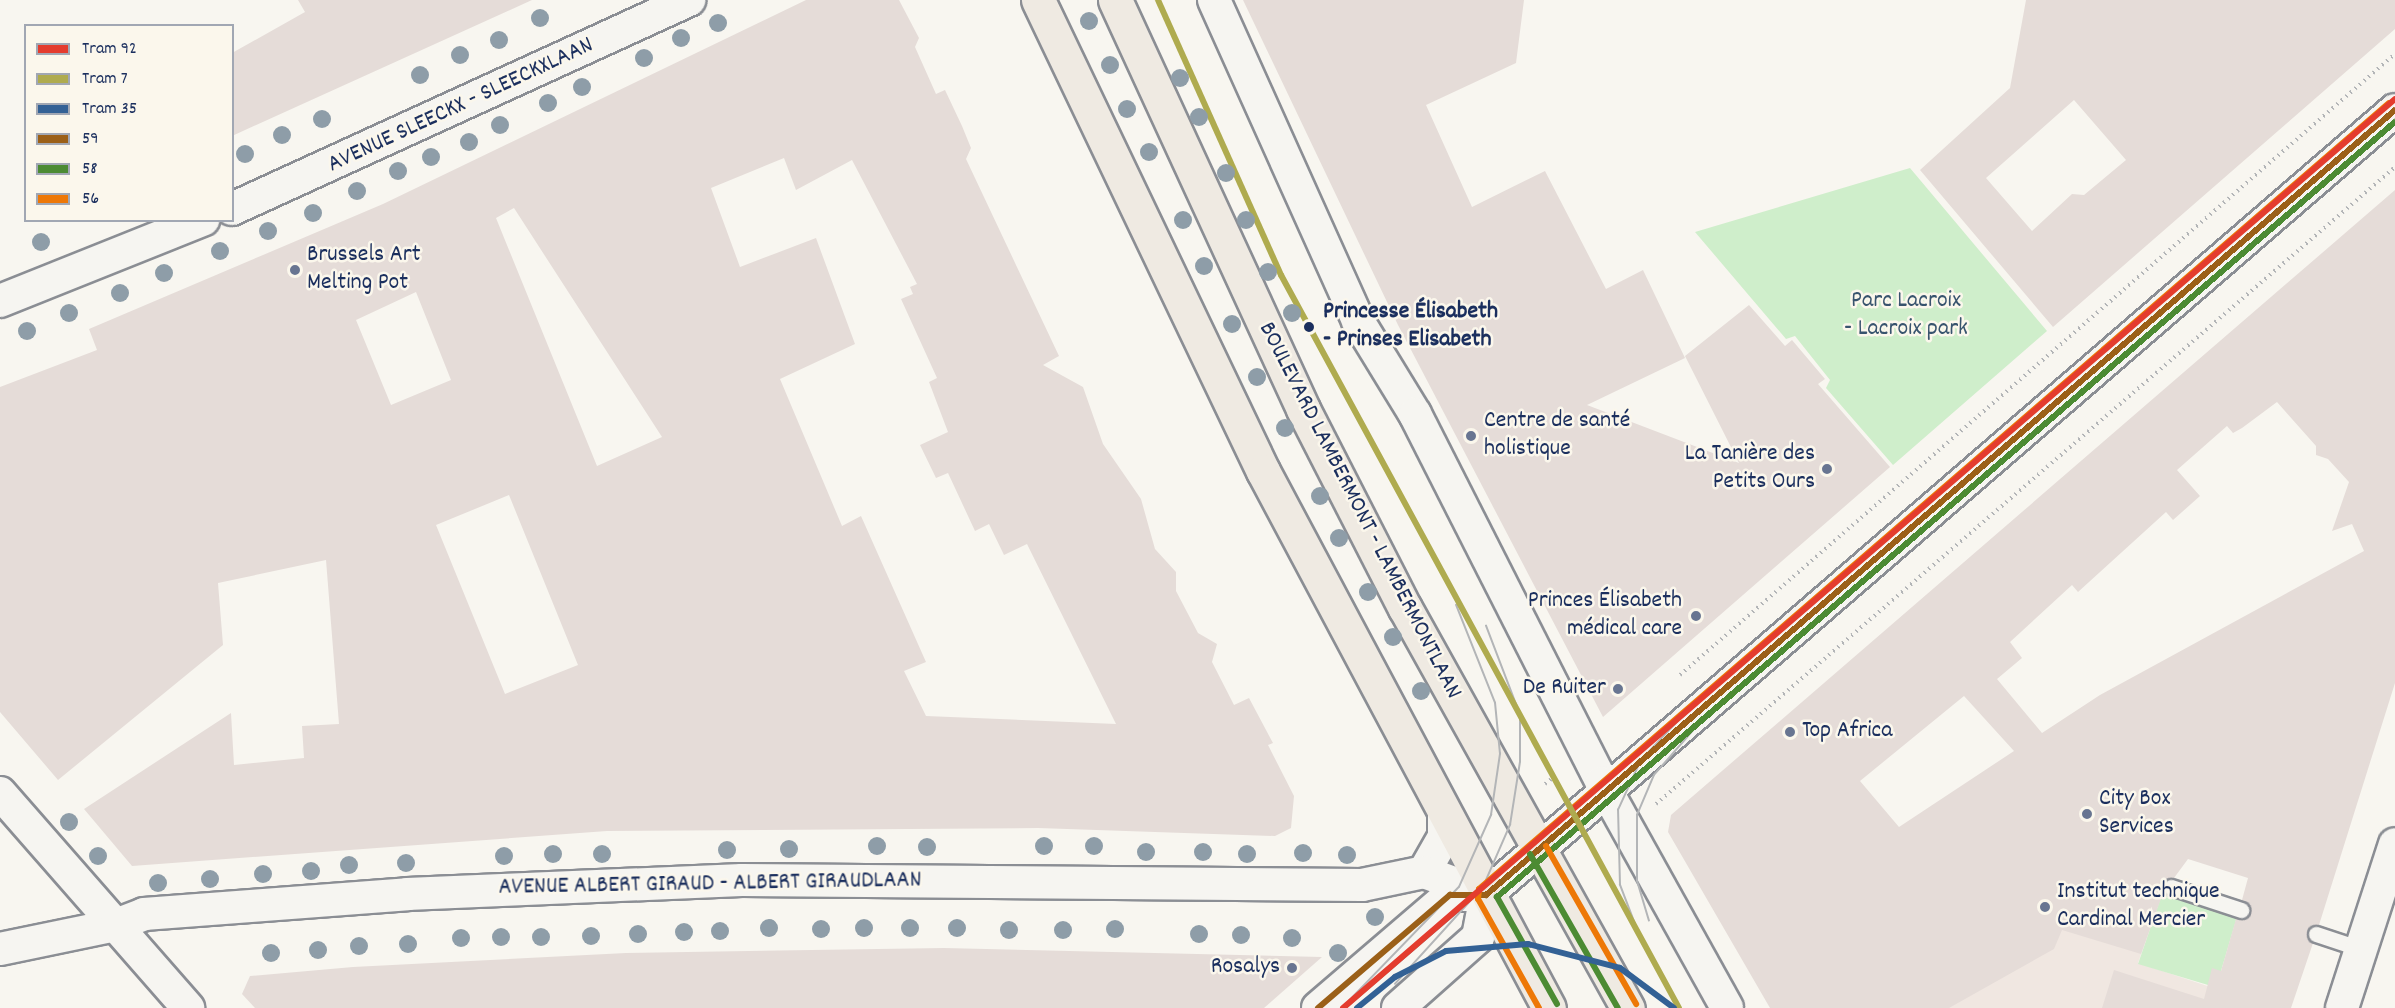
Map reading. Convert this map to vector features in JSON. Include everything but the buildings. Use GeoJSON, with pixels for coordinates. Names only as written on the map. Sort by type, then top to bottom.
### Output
{"type":"FeatureCollection","features":[{"type":"Feature","properties":{"kind":"main road"},"geometry":{"type":"LineString","coordinates":[[1038,0],[1263,471],[1486,895],[1549,1008]]}},
{"type":"Feature","properties":{"kind":"main road","name":"BOULEVARD LAMBERMONT - LAMBERMONTLAAN"},"geometry":{"type":"LineString","coordinates":[[1115,0],[1303,409],[1514,806],[1628,1008]]}},
{"type":"Feature","properties":{"kind":"street","name":"AVENUE SLEECKX - SLEECKXLAAN"},"geometry":{"type":"LineString","coordinates":[[234,208],[689,0]]}},
{"type":"Feature","properties":{"kind":"street"},"geometry":{"type":"LineString","coordinates":[[1214,0],[1358,321],[1415,414],[1606,790],[1727,1008]]}},
{"type":"Feature","properties":{"kind":"street"},"geometry":{"type":"LineString","coordinates":[[1398,1008],[1478,937],[1486,895],[2395,110]]}},
{"type":"Feature","properties":{"kind":"street"},"geometry":{"type":"LineString","coordinates":[[0,301],[198,222]]}},
{"type":"Feature","properties":{"kind":"street"},"geometry":{"type":"LineString","coordinates":[[0,793],[188,1008]]}},
{"type":"Feature","properties":{"kind":"street"},"geometry":{"type":"LineString","coordinates":[[1444,815],[1444,837],[1424,872],[1486,895]]}},
{"type":"Feature","properties":{"kind":"street"},"geometry":{"type":"LineString","coordinates":[[2342,1008],[2395,844]]}},
{"type":"Feature","properties":{"kind":"street","name":"AVENUE ALBERT GIRAUD - ALBERT GIRAUDLAAN"},"geometry":{"type":"LineString","coordinates":[[0,949],[116,925],[144,914],[407,894],[742,880],[1362,885],[1424,872]]}},
{"type":"Feature","properties":{"kind":"street"},"geometry":{"type":"LineString","coordinates":[[1318,1008],[1450,896],[1486,895]]}},
{"type":"Feature","properties":{"kind":"lane"},"geometry":{"type":"LineString","coordinates":[[2171,887],[2241,910]]}},
{"type":"Feature","properties":{"kind":"lane"},"geometry":{"type":"LineString","coordinates":[[2316,934],[2361,949]]}},
{"type":"Feature","properties":{"kind":"path"},"geometry":{"type":"LineString","coordinates":[[1675,680],[2395,54]]}},
{"type":"Feature","properties":{"kind":"path"},"geometry":{"type":"LineString","coordinates":[[1627,829],[2395,167]]}},
{"type":"Feature","properties":{"kind":"path"},"geometry":{"type":"LineString","coordinates":[[1514,806],[1587,753]]}},
{"type":"Feature","properties":{"kind":"shaded area","name":"Institut technique Cardinal Mercier"},"geometry":{"type":"Polygon","coordinates":[[[1989,815],[2162,894],[2138,963],[2274,1008],[1920,1008],[1989,815]]]}},
{"type":"Feature","properties":{"kind":"green space","name":"Parc Lacroix - Lacroix park"},"geometry":{"type":"Polygon","coordinates":[[[1910,168],[2047,331],[1893,465],[1826,388],[1830,380],[1795,336],[1786,339],[1695,232],[1910,168]]]}},
{"type":"Feature","properties":{"kind":"green space"},"geometry":{"type":"Polygon","coordinates":[[[2162,894],[2237,917],[2221,971],[2208,985],[2138,964],[2162,894]]]}},
{"type":"Feature","properties":{"kind":"tram line","name":"7"},"geometry":{"type":"LineString","coordinates":[[1158,0],[1281,275],[1679,1008]]}},
{"type":"Feature","properties":{"kind":"tram line","name":"92"},"geometry":{"type":"LineString","coordinates":[[1343,1008],[2395,99]]}},
{"type":"Feature","properties":{"kind":"tram line"},"geometry":{"type":"LineString","coordinates":[[1342,1008],[1459,887],[1491,815],[1500,754],[1495,703],[1456,605]]}},
{"type":"Feature","properties":{"kind":"tram line"},"geometry":{"type":"LineString","coordinates":[[1395,984],[1483,887],[1510,825],[1520,762],[1520,715],[1486,626]]}},
{"type":"Feature","properties":{"kind":"tram line"},"geometry":{"type":"LineString","coordinates":[[1641,940],[1620,885],[1618,810],[1641,760],[1694,704]]}},
{"type":"Feature","properties":{"kind":"tram line"},"geometry":{"type":"LineString","coordinates":[[1649,921],[1637,881],[1637,815],[1654,775],[1705,717]]}},
{"type":"Feature","properties":{"kind":"tram line","name":"35"},"geometry":{"type":"LineString","coordinates":[[1357,1008],[1395,977],[1446,951],[1528,944],[1620,968],[1674,1008]]}},
{"type":"Feature","properties":{"kind":"transit line","name":"56"},"geometry":{"type":"LineString","coordinates":[[1539,1008],[1478,899],[1479,889],[2389,103]]}},
{"type":"Feature","properties":{"kind":"transit line","name":"59"},"geometry":{"type":"LineString","coordinates":[[1318,1008],[1450,895],[1486,895],[2395,110]]}},
{"type":"Feature","properties":{"kind":"transit line","name":"58"},"geometry":{"type":"LineString","coordinates":[[1557,1004],[1497,897],[2395,122]]}},
{"type":"Feature","properties":{"kind":"transit line","name":"56"},"geometry":{"type":"LineString","coordinates":[[1546,846],[1636,1004]]}},
{"type":"Feature","properties":{"kind":"transit line","name":"58"},"geometry":{"type":"LineString","coordinates":[[1530,854],[1618,1008]]}},
{"type":"Feature","properties":{"kind":"place","name":"Brussels Art Melting Pot"},"geometry":{"type":"Point","coordinates":[295,270]}},
{"type":"Feature","properties":{"kind":"place","name":"Princesse Élisabeth - Prinses Elisabeth"},"geometry":{"type":"Point","coordinates":[1309,327]}},
{"type":"Feature","properties":{"kind":"place","name":"Centre de santé holistique"},"geometry":{"type":"Point","coordinates":[1471,436]}},
{"type":"Feature","properties":{"kind":"place","name":"La Tanière des Petits Ours"},"geometry":{"type":"Point","coordinates":[1827,469]}},
{"type":"Feature","properties":{"kind":"place","name":"Princes Élisabeth médical care"},"geometry":{"type":"Point","coordinates":[1696,616]}},
{"type":"Feature","properties":{"kind":"place","name":"De Ruiter"},"geometry":{"type":"Point","coordinates":[1618,689]}},
{"type":"Feature","properties":{"kind":"place","name":"Top Africa"},"geometry":{"type":"Point","coordinates":[1790,732]}},
{"type":"Feature","properties":{"kind":"place","name":"City Box Services"},"geometry":{"type":"Point","coordinates":[2087,814]}},
{"type":"Feature","properties":{"kind":"place","name":"Institut technique Cardinal Mercier"},"geometry":{"type":"Point","coordinates":[2045,907]}},
{"type":"Feature","properties":{"kind":"place","name":"Rosalys"},"geometry":{"type":"Point","coordinates":[1292,968]}}]}
